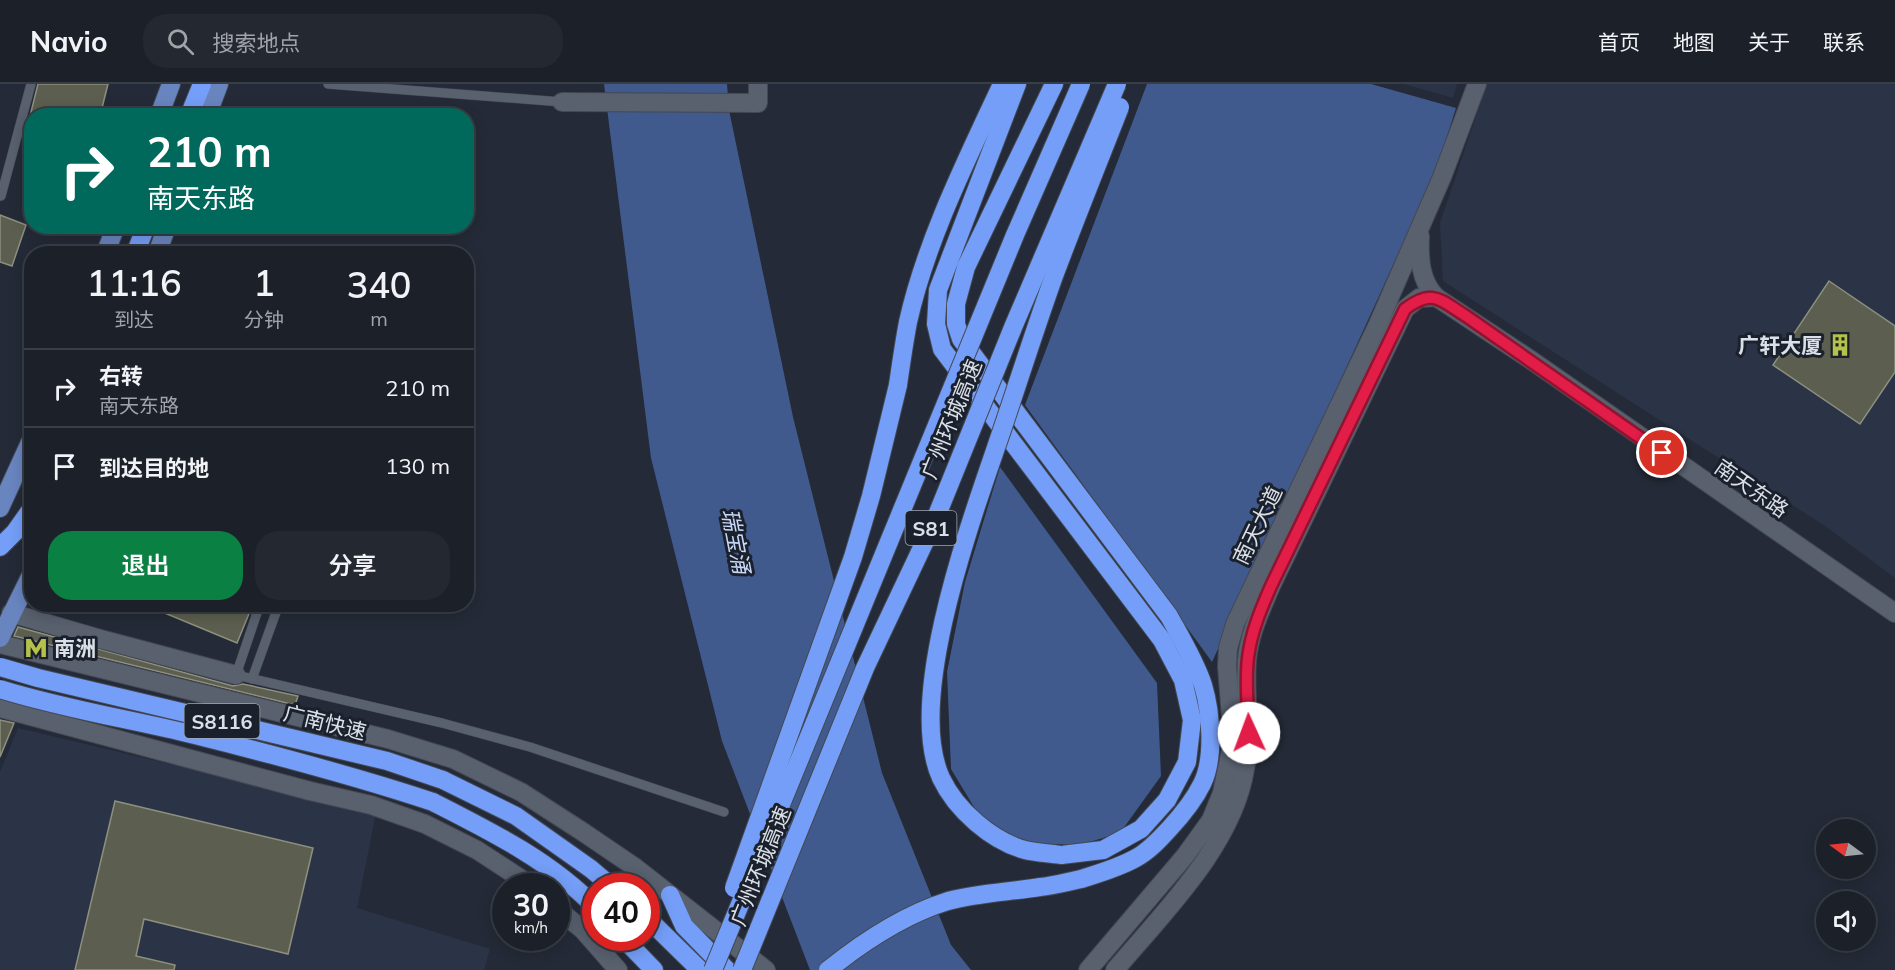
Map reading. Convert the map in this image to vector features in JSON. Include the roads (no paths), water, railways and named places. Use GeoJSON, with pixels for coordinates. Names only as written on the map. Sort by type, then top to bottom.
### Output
{"type":"FeatureCollection","features":[{"type":"Feature","properties":{"kind":"highway"},"geometry":{"type":"LineString","coordinates":[[192,108],[202,84]]}},
{"type":"Feature","properties":{"kind":"highway"},"geometry":{"type":"LineString","coordinates":[[660,930],[702,970],[853,557],[871,496],[898,385],[909,320],[929,255],[957,181],[1002,84]]}},
{"type":"Feature","properties":{"kind":"highway"},"geometry":{"type":"LineString","coordinates":[[1017,84],[938,290],[936,324],[942,349],[1162,640],[1183,680],[1192,720],[1187,762],[1167,800],[1142,829],[1103,850],[1061,855],[1024,849],[990,833],[965,813],[941,778],[931,742],[931,705],[939,644],[962,549],[1053,278],[1129,84]]}},
{"type":"Feature","properties":{"kind":"highway"},"geometry":{"type":"LineString","coordinates":[[828,970],[863,942],[909,917],[948,901],[1081,879],[1111,870],[1138,857],[1183,814],[1203,782],[1210,751],[1210,719],[1203,686],[1188,650],[1169,616],[961,339],[956,324],[956,304],[966,267],[1054,84]]}},
{"type":"Feature","properties":{"kind":"highway","name":"广州环城高速"},"geometry":{"type":"LineString","coordinates":[[713,970],[1015,235],[1081,84]]}},
{"type":"Feature","properties":{"kind":"highway","name":"广州环城高速"},"geometry":{"type":"LineString","coordinates":[[742,970],[865,668],[935,520],[1014,325],[1117,84]]}},
{"type":"Feature","properties":{"kind":"highway"},"geometry":{"type":"LineString","coordinates":[[0,547],[24,519]]}},
{"type":"Feature","properties":{"kind":"highway","name":"广南快速"},"geometry":{"type":"LineString","coordinates":[[0,667],[387,761],[443,780],[516,816],[596,873]]}},
{"type":"Feature","properties":{"kind":"highway","name":"S8116"},"geometry":{"type":"LineString","coordinates":[[0,690],[195,735],[380,784],[433,802],[496,834],[582,894]]}},
{"type":"Feature","properties":{"kind":"highway"},"geometry":{"type":"LineString","coordinates":[[670,895],[684,926],[727,970]]}},
{"type":"Feature","properties":{"kind":"highway"},"geometry":{"type":"LineString","coordinates":[[636,951],[654,970]]}},
{"type":"Feature","properties":{"kind":"main road"},"geometry":{"type":"LineString","coordinates":[[162,108],[171,84]]}},
{"type":"Feature","properties":{"kind":"main road"},"geometry":{"type":"LineString","coordinates":[[210,108],[219,84]]}},
{"type":"Feature","properties":{"kind":"main road"},"geometry":{"type":"LineString","coordinates":[[2,501],[24,455]]}},
{"type":"Feature","properties":{"kind":"main road"},"geometry":{"type":"LineString","coordinates":[[0,638],[24,588]]}},
{"type":"Feature","properties":{"kind":"street"},"geometry":{"type":"LineString","coordinates":[[562,102],[758,103],[758,84]]}},
{"type":"Feature","properties":{"kind":"street","name":"南天大道"},"geometry":{"type":"LineString","coordinates":[[1088,970],[1185,856],[1211,820],[1222,793],[1231,750],[1232,730],[1227,667],[1228,648],[1235,624],[1378,324],[1421,225],[1477,84]]}},
{"type":"Feature","properties":{"kind":"street"},"geometry":{"type":"LineString","coordinates":[[1421,225],[1419,252],[1422,274],[1427,288],[1436,297]]}},
{"type":"Feature","properties":{"kind":"street","name":"南天大道"},"geometry":{"type":"LineString","coordinates":[[1115,970],[1211,853],[1237,802],[1249,747],[1247,659],[1258,618],[1271,586],[1405,309],[1419,298],[1436,297]]}},
{"type":"Feature","properties":{"kind":"street","name":"南天东路"},"geometry":{"type":"LineString","coordinates":[[1436,297],[1531,360],[1895,613]]}},
{"type":"Feature","properties":{"kind":"street"},"geometry":{"type":"LineString","coordinates":[[11,613],[244,677]]}},
{"type":"Feature","properties":{"kind":"street"},"geometry":{"type":"LineString","coordinates":[[0,644],[388,739],[453,759],[521,792],[636,868],[766,970]]}},
{"type":"Feature","properties":{"kind":"street"},"geometry":{"type":"LineString","coordinates":[[0,708],[287,785],[371,805],[425,824],[477,850],[512,873]]}},
{"type":"Feature","properties":{"kind":"street"},"geometry":{"type":"LineString","coordinates":[[570,919],[583,930],[618,970]]}},
{"type":"Feature","properties":{"kind":"lane"},"geometry":{"type":"LineString","coordinates":[[25,108],[31,84]]}},
{"type":"Feature","properties":{"kind":"lane"},"geometry":{"type":"LineString","coordinates":[[328,84],[562,102]]}},
{"type":"Feature","properties":{"kind":"lane"},"geometry":{"type":"LineString","coordinates":[[2,196],[24,111]]}},
{"type":"Feature","properties":{"kind":"lane"},"geometry":{"type":"LineString","coordinates":[[244,677],[258,612]]}},
{"type":"Feature","properties":{"kind":"lane"},"geometry":{"type":"LineString","coordinates":[[244,677],[275,612]]}},
{"type":"Feature","properties":{"kind":"lane"},"geometry":{"type":"LineString","coordinates":[[244,677],[442,723],[530,747],[724,812]]}},
{"type":"Feature","properties":{"kind":"water","name":"瑞宝涌"},"geometry":{"type":"Polygon","coordinates":[[[604,84],[727,84],[729,110],[793,417],[882,773],[951,945],[971,970],[810,970],[722,741],[651,458],[604,84]]]}},
{"type":"Feature","properties":{"kind":"place","name":"广轩大厦"},"geometry":{"type":"Point","coordinates":[1840,345]}},
{"type":"Feature","properties":{"kind":"place","name":"南洲"},"geometry":{"type":"Point","coordinates":[36,648]}}]}
